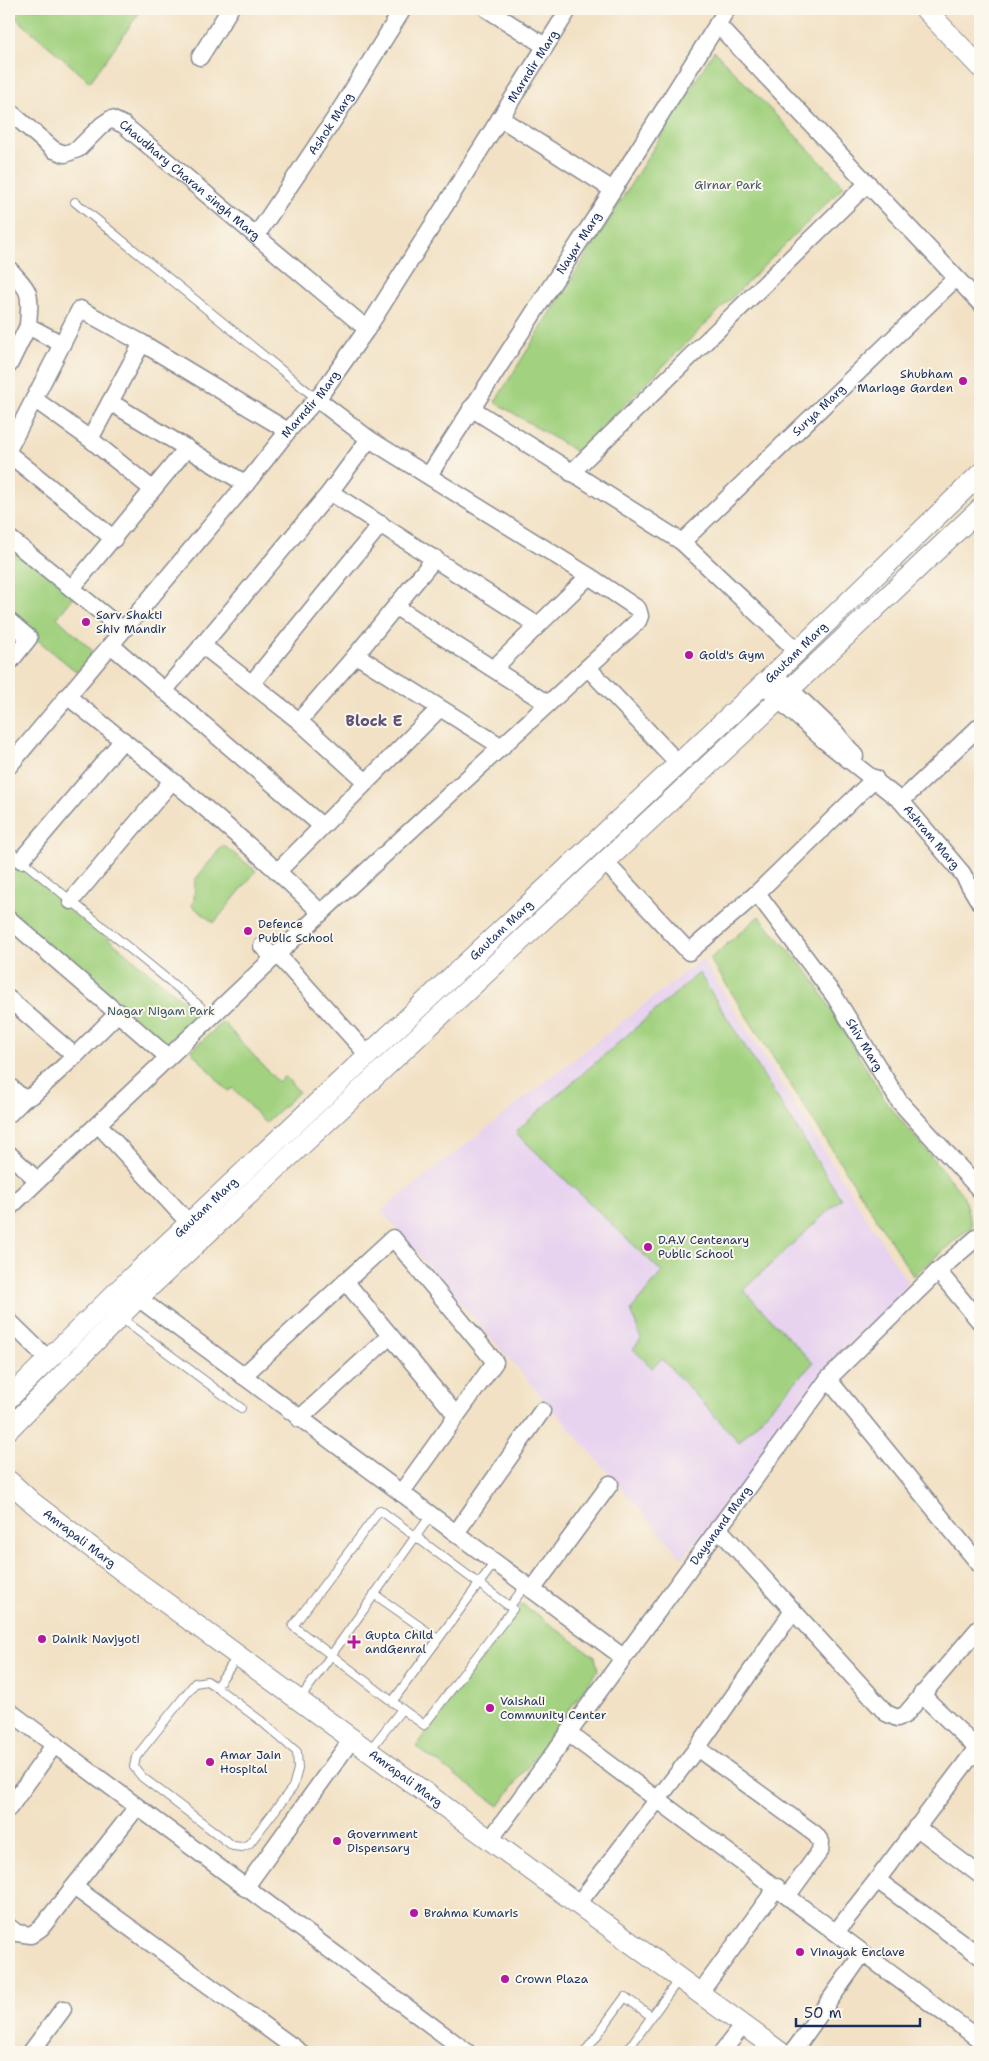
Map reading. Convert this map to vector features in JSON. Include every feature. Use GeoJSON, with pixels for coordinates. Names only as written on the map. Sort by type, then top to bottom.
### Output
{"type":"FeatureCollection","features":[{"type":"Feature","properties":{"kind":"street"},"geometry":{"type":"LineString","coordinates":[[200,57],[230,9]]}},
{"type":"Feature","properties":{"kind":"street","name":"Ashok Marg"},"geometry":{"type":"LineString","coordinates":[[256,236],[335,118],[403,9]]}},
{"type":"Feature","properties":{"kind":"street"},"geometry":{"type":"LineString","coordinates":[[487,9],[546,46]]}},
{"type":"Feature","properties":{"kind":"street","name":"Marndir Marg"},"geometry":{"type":"LineString","coordinates":[[9,766],[246,484],[288,431],[317,399],[367,329],[569,9]]}},
{"type":"Feature","properties":{"kind":"street","name":"Nayar Marg"},"geometry":{"type":"LineString","coordinates":[[429,475],[727,9]]}},
{"type":"Feature","properties":{"kind":"street"},"geometry":{"type":"LineString","coordinates":[[925,9],[980,67]]}},
{"type":"Feature","properties":{"kind":"street"},"geometry":{"type":"LineString","coordinates":[[717,24],[980,303]]}},
{"type":"Feature","properties":{"kind":"street","name":"Chaudhary Charan singh Marg"},"geometry":{"type":"LineString","coordinates":[[9,111],[54,150],[66,154],[78,149],[102,125],[112,119],[124,125],[367,329]]}},
{"type":"Feature","properties":{"kind":"street"},"geometry":{"type":"LineString","coordinates":[[500,118],[613,190]]}},
{"type":"Feature","properties":{"kind":"street"},"geometry":{"type":"LineString","coordinates":[[571,473],[868,183]]}},
{"type":"Feature","properties":{"kind":"street"},"geometry":{"type":"LineString","coordinates":[[9,269],[22,282],[30,295],[28,326],[9,363]]}},
{"type":"Feature","properties":{"kind":"street","name":"Surya Marg"},"geometry":{"type":"LineString","coordinates":[[682,542],[956,278]]}},
{"type":"Feature","properties":{"kind":"street"},"geometry":{"type":"LineString","coordinates":[[9,448],[80,309],[142,342],[288,431]]}},
{"type":"Feature","properties":{"kind":"street"},"geometry":{"type":"LineString","coordinates":[[28,326],[62,344]]}},
{"type":"Feature","properties":{"kind":"street"},"geometry":{"type":"LineString","coordinates":[[90,439],[142,342]]}},
{"type":"Feature","properties":{"kind":"street"},"geometry":{"type":"LineString","coordinates":[[34,399],[90,439],[152,489]]}},
{"type":"Feature","properties":{"kind":"street"},"geometry":{"type":"LineString","coordinates":[[9,1208],[168,1057],[271,952],[321,912],[588,668],[638,621],[640,616],[638,609],[589,576],[369,439],[317,399]]}},
{"type":"Feature","properties":{"kind":"street"},"geometry":{"type":"LineString","coordinates":[[110,402],[246,484]]}},
{"type":"Feature","properties":{"kind":"street"},"geometry":{"type":"LineString","coordinates":[[471,408],[682,542],[797,651]]}},
{"type":"Feature","properties":{"kind":"street"},"geometry":{"type":"LineString","coordinates":[[165,690],[330,492],[369,439]]}},
{"type":"Feature","properties":{"kind":"street"},"geometry":{"type":"LineString","coordinates":[[72,588],[187,448]]}},
{"type":"Feature","properties":{"kind":"street"},"geometry":{"type":"LineString","coordinates":[[9,454],[114,539]]}},
{"type":"Feature","properties":{"kind":"street","name":"Gautam Marg"},"geometry":{"type":"LineString","coordinates":[[14,1392],[367,1054],[769,679],[980,474]]}},
{"type":"Feature","properties":{"kind":"street"},"geometry":{"type":"LineString","coordinates":[[330,492],[537,625]]}},
{"type":"Feature","properties":{"kind":"street","name":"Gautam Marg"},"geometry":{"type":"LineString","coordinates":[[9,1429],[138,1298],[784,695],[980,509]]}},
{"type":"Feature","properties":{"kind":"street"},"geometry":{"type":"LineString","coordinates":[[252,683],[381,524]]}},
{"type":"Feature","properties":{"kind":"street"},"geometry":{"type":"LineString","coordinates":[[9,538],[123,630]]}},
{"type":"Feature","properties":{"kind":"street"},"geometry":{"type":"LineString","coordinates":[[299,721],[435,558]]}},
{"type":"Feature","properties":{"kind":"street"},"geometry":{"type":"LineString","coordinates":[[494,668],[589,576]]}},
{"type":"Feature","properties":{"kind":"street"},"geometry":{"type":"LineString","coordinates":[[396,607],[548,704]]}},
{"type":"Feature","properties":{"kind":"street"},"geometry":{"type":"LineString","coordinates":[[9,622],[29,638],[9,663]]}},
{"type":"Feature","properties":{"kind":"street"},"geometry":{"type":"LineString","coordinates":[[202,644],[299,721],[365,781]]}},
{"type":"Feature","properties":{"kind":"street"},"geometry":{"type":"LineString","coordinates":[[111,645],[322,826]]}},
{"type":"Feature","properties":{"kind":"street"},"geometry":{"type":"LineString","coordinates":[[356,655],[502,747]]}},
{"type":"Feature","properties":{"kind":"street"},"geometry":{"type":"LineString","coordinates":[[588,668],[678,763]]}},
{"type":"Feature","properties":{"kind":"street","name":"Ashram Marg"},"geometry":{"type":"LineString","coordinates":[[769,679],[784,695],[836,733],[875,778],[901,801],[962,873],[980,902]]}},
{"type":"Feature","properties":{"kind":"street"},"geometry":{"type":"LineString","coordinates":[[68,696],[278,870],[321,912]]}},
{"type":"Feature","properties":{"kind":"street"},"geometry":{"type":"LineString","coordinates":[[278,870],[439,708]]}},
{"type":"Feature","properties":{"kind":"street"},"geometry":{"type":"LineString","coordinates":[[901,801],[980,726]]}},
{"type":"Feature","properties":{"kind":"street"},"geometry":{"type":"LineString","coordinates":[[15,855],[123,740]]}},
{"type":"Feature","properties":{"kind":"street"},"geometry":{"type":"LineString","coordinates":[[605,862],[689,952],[757,893],[875,778]]}},
{"type":"Feature","properties":{"kind":"street"},"geometry":{"type":"LineString","coordinates":[[71,901],[172,782]]}},
{"type":"Feature","properties":{"kind":"street","name":"Shiv Marg"},"geometry":{"type":"LineString","coordinates":[[757,893],[835,997],[900,1102],[980,1190]]}},
{"type":"Feature","properties":{"kind":"street"},"geometry":{"type":"LineString","coordinates":[[9,920],[168,1057]]}},
{"type":"Feature","properties":{"kind":"street"},"geometry":{"type":"LineString","coordinates":[[271,952],[367,1054]]}},
{"type":"Feature","properties":{"kind":"street"},"geometry":{"type":"LineString","coordinates":[[9,999],[75,1056]]}},
{"type":"Feature","properties":{"kind":"street"},"geometry":{"type":"LineString","coordinates":[[9,1114],[24,1099],[33,1095],[75,1056],[118,1012]]}},
{"type":"Feature","properties":{"kind":"street"},"geometry":{"type":"LineString","coordinates":[[9,1086],[24,1099]]}},
{"type":"Feature","properties":{"kind":"street"},"geometry":{"type":"LineString","coordinates":[[98,1124],[189,1223]]}},
{"type":"Feature","properties":{"kind":"street"},"geometry":{"type":"LineString","coordinates":[[9,1154],[37,1180]]}},
{"type":"Feature","properties":{"kind":"street","name":"Dayanand Marg"},"geometry":{"type":"LineString","coordinates":[[490,1840],[828,1379],[938,1271],[980,1235]]}},
{"type":"Feature","properties":{"kind":"street"},"geometry":{"type":"LineString","coordinates":[[243,1376],[394,1238],[495,1362],[401,1493]]}},
{"type":"Feature","properties":{"kind":"street"},"geometry":{"type":"LineString","coordinates":[[938,1271],[980,1322]]}},
{"type":"Feature","properties":{"kind":"street"},"geometry":{"type":"LineString","coordinates":[[345,1282],[456,1415]]}},
{"type":"Feature","properties":{"kind":"street"},"geometry":{"type":"LineString","coordinates":[[138,1298],[623,1657]]}},
{"type":"Feature","properties":{"kind":"street"},"geometry":{"type":"LineString","coordinates":[[9,1321],[48,1359]]}},
{"type":"Feature","properties":{"kind":"street"},"geometry":{"type":"LineString","coordinates":[[299,1419],[390,1336]]}},
{"type":"Feature","properties":{"kind":"street"},"geometry":{"type":"LineString","coordinates":[[828,1379],[980,1565]]}},
{"type":"Feature","properties":{"kind":"street"},"geometry":{"type":"LineString","coordinates":[[456,1533],[542,1411]]}},
{"type":"Feature","properties":{"kind":"street"},"geometry":{"type":"LineString","coordinates":[[9,1481],[33,1503]]}},
{"type":"Feature","properties":{"kind":"street"},"geometry":{"type":"LineString","coordinates":[[529,1587],[610,1484]]}},
{"type":"Feature","properties":{"kind":"street"},"geometry":{"type":"LineString","coordinates":[[9,1489],[33,1503]]}},
{"type":"Feature","properties":{"kind":"street","name":"Amrapali Marg"},"geometry":{"type":"LineString","coordinates":[[33,1503],[238,1656],[780,2052]]}},
{"type":"Feature","properties":{"kind":"street"},"geometry":{"type":"LineString","coordinates":[[718,1528],[886,1713],[896,1718],[905,1715],[980,1627]]}},
{"type":"Feature","properties":{"kind":"street"},"geometry":{"type":"LineString","coordinates":[[578,1904],[697,1748],[793,1611]]}},
{"type":"Feature","properties":{"kind":"street"},"geometry":{"type":"LineString","coordinates":[[836,1932],[978,1750],[921,1694]]}},
{"type":"Feature","properties":{"kind":"street"},"geometry":{"type":"LineString","coordinates":[[9,1711],[462,2051]]}},
{"type":"Feature","properties":{"kind":"street"},"geometry":{"type":"LineString","coordinates":[[568,1733],[980,2040]]}},
{"type":"Feature","properties":{"kind":"street"},"geometry":{"type":"LineString","coordinates":[[246,1888],[352,1739]]}},
{"type":"Feature","properties":{"kind":"street"},"geometry":{"type":"LineString","coordinates":[[9,1808],[55,1744]]}},
{"type":"Feature","properties":{"kind":"street"},"geometry":{"type":"LineString","coordinates":[[697,1748],[816,1834],[821,1842],[820,1852],[782,1891],[700,1993]]}},
{"type":"Feature","properties":{"kind":"street"},"geometry":{"type":"LineString","coordinates":[[9,1927],[17,1933],[31,1935],[41,1928],[136,1807]]}},
{"type":"Feature","properties":{"kind":"street"},"geometry":{"type":"LineString","coordinates":[[916,1828],[980,1875]]}},
{"type":"Feature","properties":{"kind":"street"},"geometry":{"type":"LineString","coordinates":[[878,1880],[980,1956]]}},
{"type":"Feature","properties":{"kind":"street"},"geometry":{"type":"LineString","coordinates":[[74,1887],[300,2052]]}},
{"type":"Feature","properties":{"kind":"street"},"geometry":{"type":"LineString","coordinates":[[792,2052],[863,1953]]}},
{"type":"Feature","properties":{"kind":"street"},"geometry":{"type":"LineString","coordinates":[[31,2052],[63,2009]]}},
{"type":"Feature","properties":{"kind":"street"},"geometry":{"type":"LineString","coordinates":[[722,2052],[742,2025]]}},
{"type":"Feature","properties":{"kind":"lane"},"geometry":{"type":"LineString","coordinates":[[75,202],[317,399]]}},
{"type":"Feature","properties":{"kind":"lane"},"geometry":{"type":"LineString","coordinates":[[15,855],[200,1006]]}},
{"type":"Feature","properties":{"kind":"lane"},"geometry":{"type":"LineString","coordinates":[[120,1318],[241,1408]]}},
{"type":"Feature","properties":{"kind":"lane"},"geometry":{"type":"LineString","coordinates":[[380,1510],[416,1536],[513,1609],[424,1725],[293,1626],[380,1510]]}},
{"type":"Feature","properties":{"kind":"lane"},"geometry":{"type":"LineString","coordinates":[[299,1700],[431,1515]]}},
{"type":"Feature","properties":{"kind":"lane"},"geometry":{"type":"LineString","coordinates":[[392,1702],[495,1562]]}},
{"type":"Feature","properties":{"kind":"lane"},"geometry":{"type":"LineString","coordinates":[[510,1606],[529,1587]]}},
{"type":"Feature","properties":{"kind":"lane"},"geometry":{"type":"LineString","coordinates":[[374,1594],[438,1639]]}},
{"type":"Feature","properties":{"kind":"lane"},"geometry":{"type":"LineString","coordinates":[[216,1687],[238,1656]]}},
{"type":"Feature","properties":{"kind":"lane"},"geometry":{"type":"LineString","coordinates":[[207,1681],[216,1687],[261,1720],[297,1752],[298,1769],[293,1787],[249,1844],[242,1847],[233,1846],[142,1777],[134,1767],[136,1758],[195,1683],[207,1681]]}},
{"type":"Feature","properties":{"kind":"lane"},"geometry":{"type":"LineString","coordinates":[[369,1752],[402,1709]]}},
{"type":"Feature","properties":{"kind":"lane"},"geometry":{"type":"LineString","coordinates":[[626,2052],[679,1978]]}},
{"type":"Feature","properties":{"kind":"lane"},"geometry":{"type":"LineString","coordinates":[[585,2052],[626,1998],[652,2016]]}},
{"type":"Feature","properties":{"kind":"shaded area","name":"D.A.V Centenary Public School"},"geometry":{"type":"Polygon","coordinates":[[[702,959],[908,1283],[682,1558],[381,1211],[702,959]]]}},
{"type":"Feature","properties":{"kind":"green space"},"geometry":{"type":"Polygon","coordinates":[[[9,9],[142,9],[90,82],[9,12],[9,9]]]}},
{"type":"Feature","properties":{"kind":"green space","name":"Girnar Park"},"geometry":{"type":"Polygon","coordinates":[[[714,51],[844,186],[577,452],[495,402],[714,51]]]}},
{"type":"Feature","properties":{"kind":"green space"},"geometry":{"type":"Polygon","coordinates":[[[9,541],[76,594],[57,618],[94,652],[77,672],[9,617],[9,541]]]}},
{"type":"Feature","properties":{"kind":"green space"},"geometry":{"type":"Polygon","coordinates":[[[223,845],[256,871],[214,923],[191,905],[194,902],[195,880],[223,845]]]}},
{"type":"Feature","properties":{"kind":"green space","name":"Nagar Nigam Park"},"geometry":{"type":"Polygon","coordinates":[[[9,856],[198,1013],[167,1045],[9,913],[9,856]]]}},
{"type":"Feature","properties":{"kind":"green space"},"geometry":{"type":"Polygon","coordinates":[[[759,916],[812,977],[886,1102],[963,1195],[972,1226],[913,1276],[710,959],[759,916]]]}},
{"type":"Feature","properties":{"kind":"green space"},"geometry":{"type":"Polygon","coordinates":[[[699,973],[841,1199],[743,1290],[813,1363],[739,1442],[662,1359],[652,1368],[633,1349],[641,1339],[631,1310],[662,1272],[515,1132],[699,973]]]}},
{"type":"Feature","properties":{"kind":"green space"},"geometry":{"type":"Polygon","coordinates":[[[223,1022],[278,1082],[285,1076],[299,1092],[265,1123],[233,1088],[228,1091],[191,1051],[223,1022]]]}},
{"type":"Feature","properties":{"kind":"green space"},"geometry":{"type":"Polygon","coordinates":[[[522,1604],[595,1657],[598,1670],[499,1806],[416,1747],[522,1604]]]}},
{"type":"Feature","properties":{"kind":"place","name":"Shubham Mariage Garden"},"geometry":{"type":"Point","coordinates":[963,381]}},
{"type":"Feature","properties":{"kind":"place","name":"Sarv Shakti Shiv Mandir"},"geometry":{"type":"Point","coordinates":[86,622]}},
{"type":"Feature","properties":{"kind":"place","name":"Gold's Gym"},"geometry":{"type":"Point","coordinates":[689,655]}},
{"type":"Feature","properties":{"kind":"place","name":"Defence Public School"},"geometry":{"type":"Point","coordinates":[248,931]}},
{"type":"Feature","properties":{"kind":"place","name":"D.A.V Centenary Public School"},"geometry":{"type":"Point","coordinates":[648,1247]}},
{"type":"Feature","properties":{"kind":"place","name":"Dainik Navjyoti"},"geometry":{"type":"Point","coordinates":[42,1639]}},
{"type":"Feature","properties":{"kind":"place","name":"Gupta Child andGenral"},"geometry":{"type":"Point","coordinates":[354,1642]}},
{"type":"Feature","properties":{"kind":"place","name":"Vaishali Community Center"},"geometry":{"type":"Point","coordinates":[490,1708]}},
{"type":"Feature","properties":{"kind":"place","name":"Amar Jain Hospital"},"geometry":{"type":"Point","coordinates":[210,1762]}},
{"type":"Feature","properties":{"kind":"place","name":"Government Dispensary"},"geometry":{"type":"Point","coordinates":[337,1841]}},
{"type":"Feature","properties":{"kind":"place","name":"Brahma Kumaris"},"geometry":{"type":"Point","coordinates":[414,1913]}},
{"type":"Feature","properties":{"kind":"place","name":"Vinayak Enclave"},"geometry":{"type":"Point","coordinates":[800,1952]}},
{"type":"Feature","properties":{"kind":"place","name":"Crown Plaza"},"geometry":{"type":"Point","coordinates":[505,1979]}},
{"type":"Feature","properties":{"kind":"district","name":"Block E"},"geometry":{"type":"Point","coordinates":[374,721]}}]}
